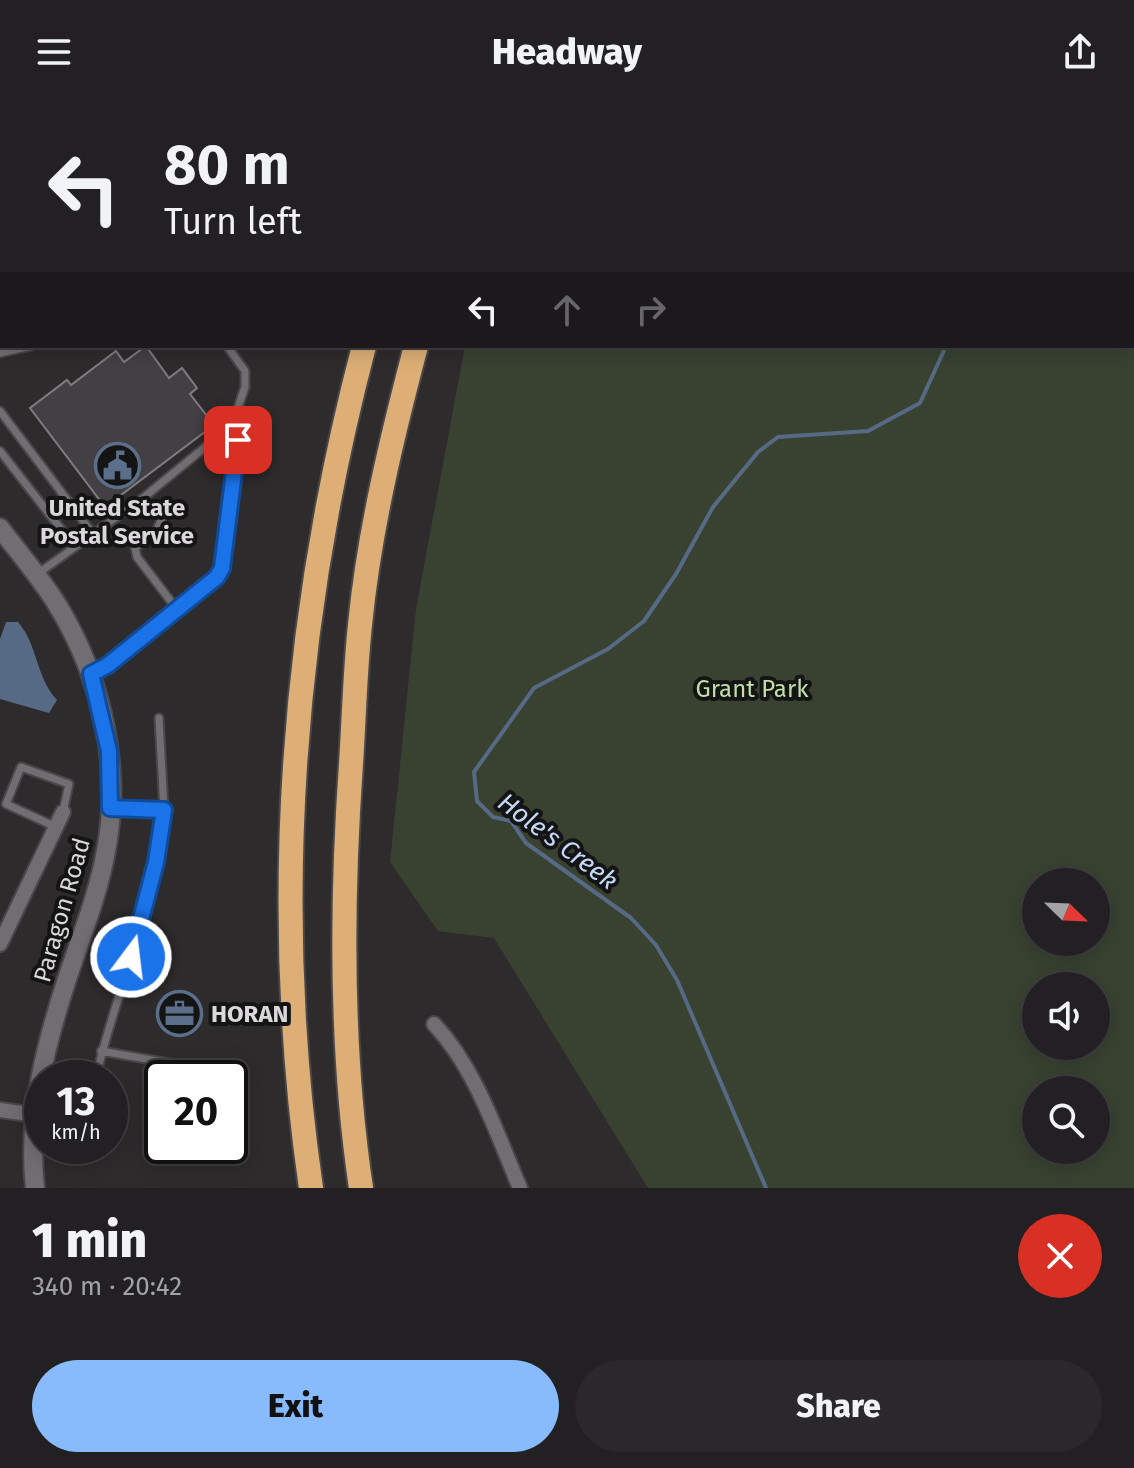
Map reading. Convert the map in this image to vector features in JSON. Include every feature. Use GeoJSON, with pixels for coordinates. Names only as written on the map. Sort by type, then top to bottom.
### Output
{"type":"FeatureCollection","features":[{"type":"Feature","properties":{"kind":"highway"},"geometry":{"type":"LineString","coordinates":[[311,1188],[296,1053],[291,825],[297,715],[311,595],[364,348]]}},
{"type":"Feature","properties":{"kind":"highway"},"geometry":{"type":"LineString","coordinates":[[361,1188],[349,1088],[345,997],[348,795],[362,609],[374,533],[416,348]]}},
{"type":"Feature","properties":{"kind":"street","name":"Paragon Road"},"geometry":{"type":"LineString","coordinates":[[0,528],[59,607],[91,674],[109,751],[110,808],[106,852],[49,1040],[46,1060]]}},
{"type":"Feature","properties":{"kind":"street"},"geometry":{"type":"LineString","coordinates":[[2,936],[63,812]]}},
{"type":"Feature","properties":{"kind":"street"},"geometry":{"type":"LineString","coordinates":[[434,1024],[455,1048],[466,1067],[520,1188]]}},
{"type":"Feature","properties":{"kind":"street"},"geometry":{"type":"LineString","coordinates":[[0,1110],[24,1113]]}},
{"type":"Feature","properties":{"kind":"street","name":"Paragon Road"},"geometry":{"type":"LineString","coordinates":[[35,1188],[36,1164]]}},
{"type":"Feature","properties":{"kind":"lane"},"geometry":{"type":"LineString","coordinates":[[0,353],[22,348]]}},
{"type":"Feature","properties":{"kind":"lane"},"geometry":{"type":"LineString","coordinates":[[36,575],[143,498],[232,425],[245,387],[245,371],[228,348]]}},
{"type":"Feature","properties":{"kind":"lane"},"geometry":{"type":"LineString","coordinates":[[0,411],[93,534]]}},
{"type":"Feature","properties":{"kind":"lane"},"geometry":{"type":"LineString","coordinates":[[91,674],[108,665],[217,577],[222,568],[238,440],[232,425]]}},
{"type":"Feature","properties":{"kind":"lane"},"geometry":{"type":"LineString","coordinates":[[0,451],[75,547]]}},
{"type":"Feature","properties":{"kind":"lane"},"geometry":{"type":"LineString","coordinates":[[143,498],[162,518],[156,532],[135,548],[137,557],[176,608]]}},
{"type":"Feature","properties":{"kind":"lane"},"geometry":{"type":"LineString","coordinates":[[99,1060],[134,949],[156,862],[164,810],[159,718]]}},
{"type":"Feature","properties":{"kind":"lane"},"geometry":{"type":"LineString","coordinates":[[56,827],[6,804],[21,767],[69,784],[63,812]]}},
{"type":"Feature","properties":{"kind":"lane"},"geometry":{"type":"LineString","coordinates":[[110,808],[164,810]]}},
{"type":"Feature","properties":{"kind":"lane"},"geometry":{"type":"LineString","coordinates":[[101,1051],[152,1060]]}},
{"type":"Feature","properties":{"kind":"green space","name":"Grant Park"},"geometry":{"type":"Polygon","coordinates":[[[465,348],[1134,348],[1134,1188],[648,1188],[494,938],[438,931],[390,862],[416,609],[465,348]]]}},
{"type":"Feature","properties":{"kind":"water"},"geometry":{"type":"Polygon","coordinates":[[[6,622],[18,622],[30,641],[45,682],[57,700],[49,713],[0,699],[0,639],[6,622]]]}},
{"type":"Feature","properties":{"kind":"building","name":"United State Postal Service"},"geometry":{"type":"Polygon","coordinates":[[[147,348],[169,378],[182,368],[197,388],[190,394],[214,425],[105,507],[30,408],[67,380],[71,385],[116,351],[124,362],[147,348]]]}},
{"type":"Feature","properties":{"kind":"waterway","name":"Hole's Creek"},"geometry":{"type":"LineString","coordinates":[[766,1188],[677,980],[656,945],[631,918],[526,843],[511,821],[493,817],[477,801],[474,772],[534,688],[608,649],[644,621],[676,574],[713,507],[758,452],[778,437],[868,431],[920,403],[945,348]]}},
{"type":"Feature","properties":{"kind":"place","name":"United State Postal Service"},"geometry":{"type":"Point","coordinates":[117,466]}},
{"type":"Feature","properties":{"kind":"place","name":"HORAN"},"geometry":{"type":"Point","coordinates":[180,1014]}},
{"type":"Feature","properties":{"kind":"route"},"geometry":{"type":"LineString","coordinates":[[131,957],[156,862],[164,810],[110,808],[109,751],[91,674],[108,665],[217,577],[222,568],[238,440]]}}]}
